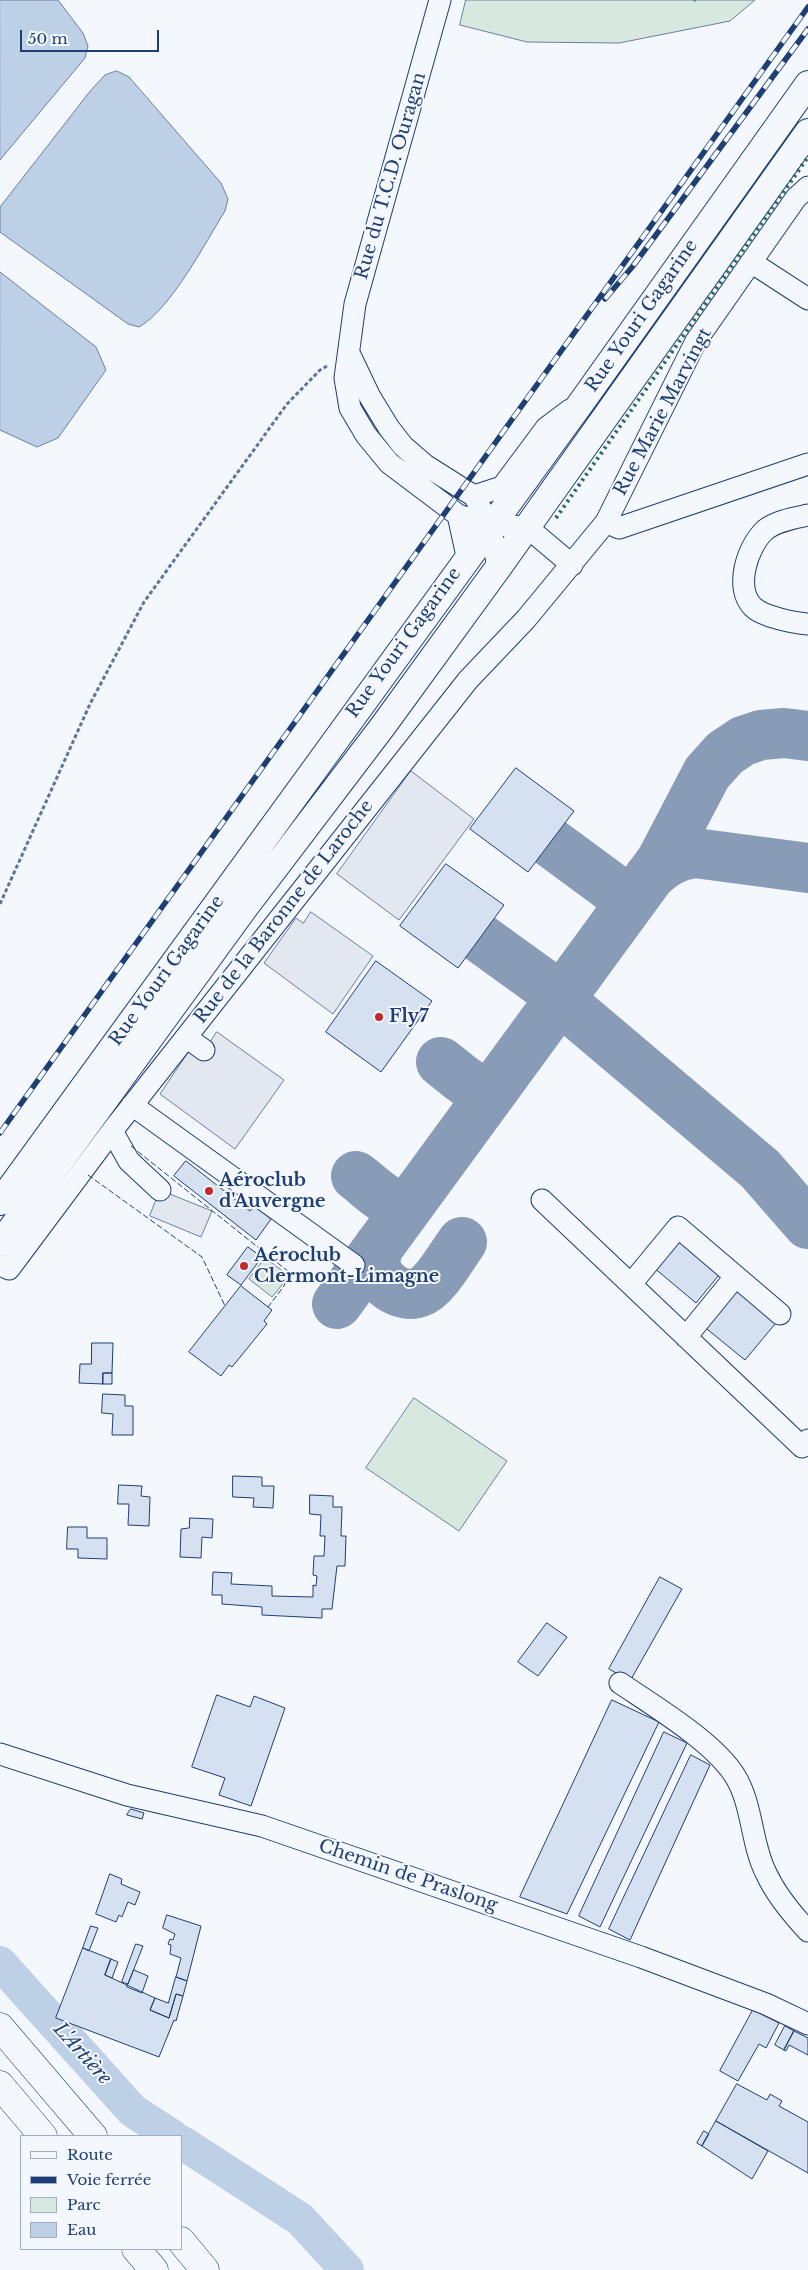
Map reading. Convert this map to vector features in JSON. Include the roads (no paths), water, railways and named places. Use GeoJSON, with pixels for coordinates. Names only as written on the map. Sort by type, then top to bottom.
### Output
{"type":"FeatureCollection","features":[{"type":"Feature","properties":{"kind":"highway"},"geometry":{"type":"LineString","coordinates":[[0,2027],[92,2135]]}},
{"type":"Feature","properties":{"kind":"highway"},"geometry":{"type":"LineString","coordinates":[[0,2085],[42,2135]]}},
{"type":"Feature","properties":{"kind":"highway"},"geometry":{"type":"LineString","coordinates":[[182,2242],[205,2270]]}},
{"type":"Feature","properties":{"kind":"highway"},"geometry":{"type":"LineString","coordinates":[[137,2250],[154,2270]]}},
{"type":"Feature","properties":{"kind":"main road","name":"Rue Youri Gagarine"},"geometry":{"type":"LineString","coordinates":[[0,1202],[467,556],[581,403],[808,84]]}},
{"type":"Feature","properties":{"kind":"main road","name":"Rue Youri Gagarine"},"geometry":{"type":"LineString","coordinates":[[0,1244],[246,906],[377,734],[498,568],[808,132]]}},
{"type":"Feature","properties":{"kind":"street","name":"Rue du T.C.D. Ouragan"},"geometry":{"type":"LineString","coordinates":[[440,0],[355,304],[345,378],[350,408],[366,435],[389,463],[458,515],[490,525],[527,527]]}},
{"type":"Feature","properties":{"kind":"street","name":"Rue Marie Marvingt"},"geometry":{"type":"LineString","coordinates":[[572,565],[606,522],[696,341],[796,198],[808,187]]}},
{"type":"Feature","properties":{"kind":"street"},"geometry":{"type":"LineString","coordinates":[[751,262],[808,299]]}},
{"type":"Feature","properties":{"kind":"street"},"geometry":{"type":"LineString","coordinates":[[349,353],[370,397],[389,428],[403,446],[426,465],[474,496],[490,525],[498,568]]}},
{"type":"Feature","properties":{"kind":"street"},"geometry":{"type":"LineString","coordinates":[[474,496],[502,487],[546,428],[581,403]]}},
{"type":"Feature","properties":{"kind":"street"},"geometry":{"type":"LineString","coordinates":[[572,565],[527,527],[525,502],[567,444],[581,403]]}},
{"type":"Feature","properties":{"kind":"street"},"geometry":{"type":"LineString","coordinates":[[606,522],[619,528],[808,464]]}},
{"type":"Feature","properties":{"kind":"street"},"geometry":{"type":"LineString","coordinates":[[458,515],[467,556]]}},
{"type":"Feature","properties":{"kind":"street"},"geometry":{"type":"LineString","coordinates":[[808,515],[788,519],[766,530],[752,546],[745,567],[744,587],[754,607],[786,622],[808,624]]}},
{"type":"Feature","properties":{"kind":"street","name":"Rue de la Baronne de Laroche"},"geometry":{"type":"LineString","coordinates":[[4,1267],[468,680],[526,619],[572,565]]}},
{"type":"Feature","properties":{"kind":"street"},"geometry":{"type":"LineString","coordinates":[[186,1036],[204,1050]]}},
{"type":"Feature","properties":{"kind":"street"},"geometry":{"type":"LineString","coordinates":[[132,1105],[354,1266]]}},
{"type":"Feature","properties":{"kind":"street"},"geometry":{"type":"LineString","coordinates":[[112,1131],[130,1161],[160,1190]]}},
{"type":"Feature","properties":{"kind":"street"},"geometry":{"type":"LineString","coordinates":[[542,1200],[802,1447],[808,1440]]}},
{"type":"Feature","properties":{"kind":"street"},"geometry":{"type":"LineString","coordinates":[[631,1284],[678,1227],[780,1314]]}},
{"type":"Feature","properties":{"kind":"street"},"geometry":{"type":"LineString","coordinates":[[686,1337],[735,1277]]}},
{"type":"Feature","properties":{"kind":"street"},"geometry":{"type":"LineString","coordinates":[[620,1683],[709,1748],[735,1776],[748,1808],[765,1872],[787,1908],[808,1932]]}},
{"type":"Feature","properties":{"kind":"street","name":"Chemin de Praslong"},"geometry":{"type":"LineString","coordinates":[[0,1754],[127,1794],[262,1826],[641,1957],[766,2004],[808,2024]]}},
{"type":"Feature","properties":{"kind":"water"},"geometry":{"type":"Polygon","coordinates":[[[0,0],[58,0],[83,33],[88,46],[85,58],[0,160],[0,0]]]}},
{"type":"Feature","properties":{"kind":"water"},"geometry":{"type":"Polygon","coordinates":[[[117,71],[129,77],[221,183],[228,199],[225,211],[187,274],[163,306],[139,327],[128,324],[0,232],[0,207],[91,90],[105,75],[117,71]]]}},
{"type":"Feature","properties":{"kind":"water"},"geometry":{"type":"Polygon","coordinates":[[[0,272],[96,347],[106,370],[58,438],[37,447],[0,430],[0,272]]]}},
{"type":"Feature","properties":{"kind":"waterway","name":"L'Artière"},"geometry":{"type":"LineString","coordinates":[[0,1963],[133,2111],[170,2135]]}},
{"type":"Feature","properties":{"kind":"waterway","name":"L'Artière"},"geometry":{"type":"LineString","coordinates":[[182,2143],[300,2219],[347,2270]]}},
{"type":"Feature","properties":{"kind":"railway"},"geometry":{"type":"LineString","coordinates":[[0,1133],[808,7]]}},
{"type":"Feature","properties":{"kind":"railway"},"geometry":{"type":"LineString","coordinates":[[605,299],[633,266],[808,29]]}},
{"type":"Feature","properties":{"kind":"place","name":"Fly7"},"geometry":{"type":"Point","coordinates":[379,1017]}},
{"type":"Feature","properties":{"kind":"place","name":"Aéroclub d'Auvergne"},"geometry":{"type":"Point","coordinates":[209,1191]}},
{"type":"Feature","properties":{"kind":"place","name":"Aéroclub Clermont-Limagne"},"geometry":{"type":"Point","coordinates":[244,1266]}}]}
